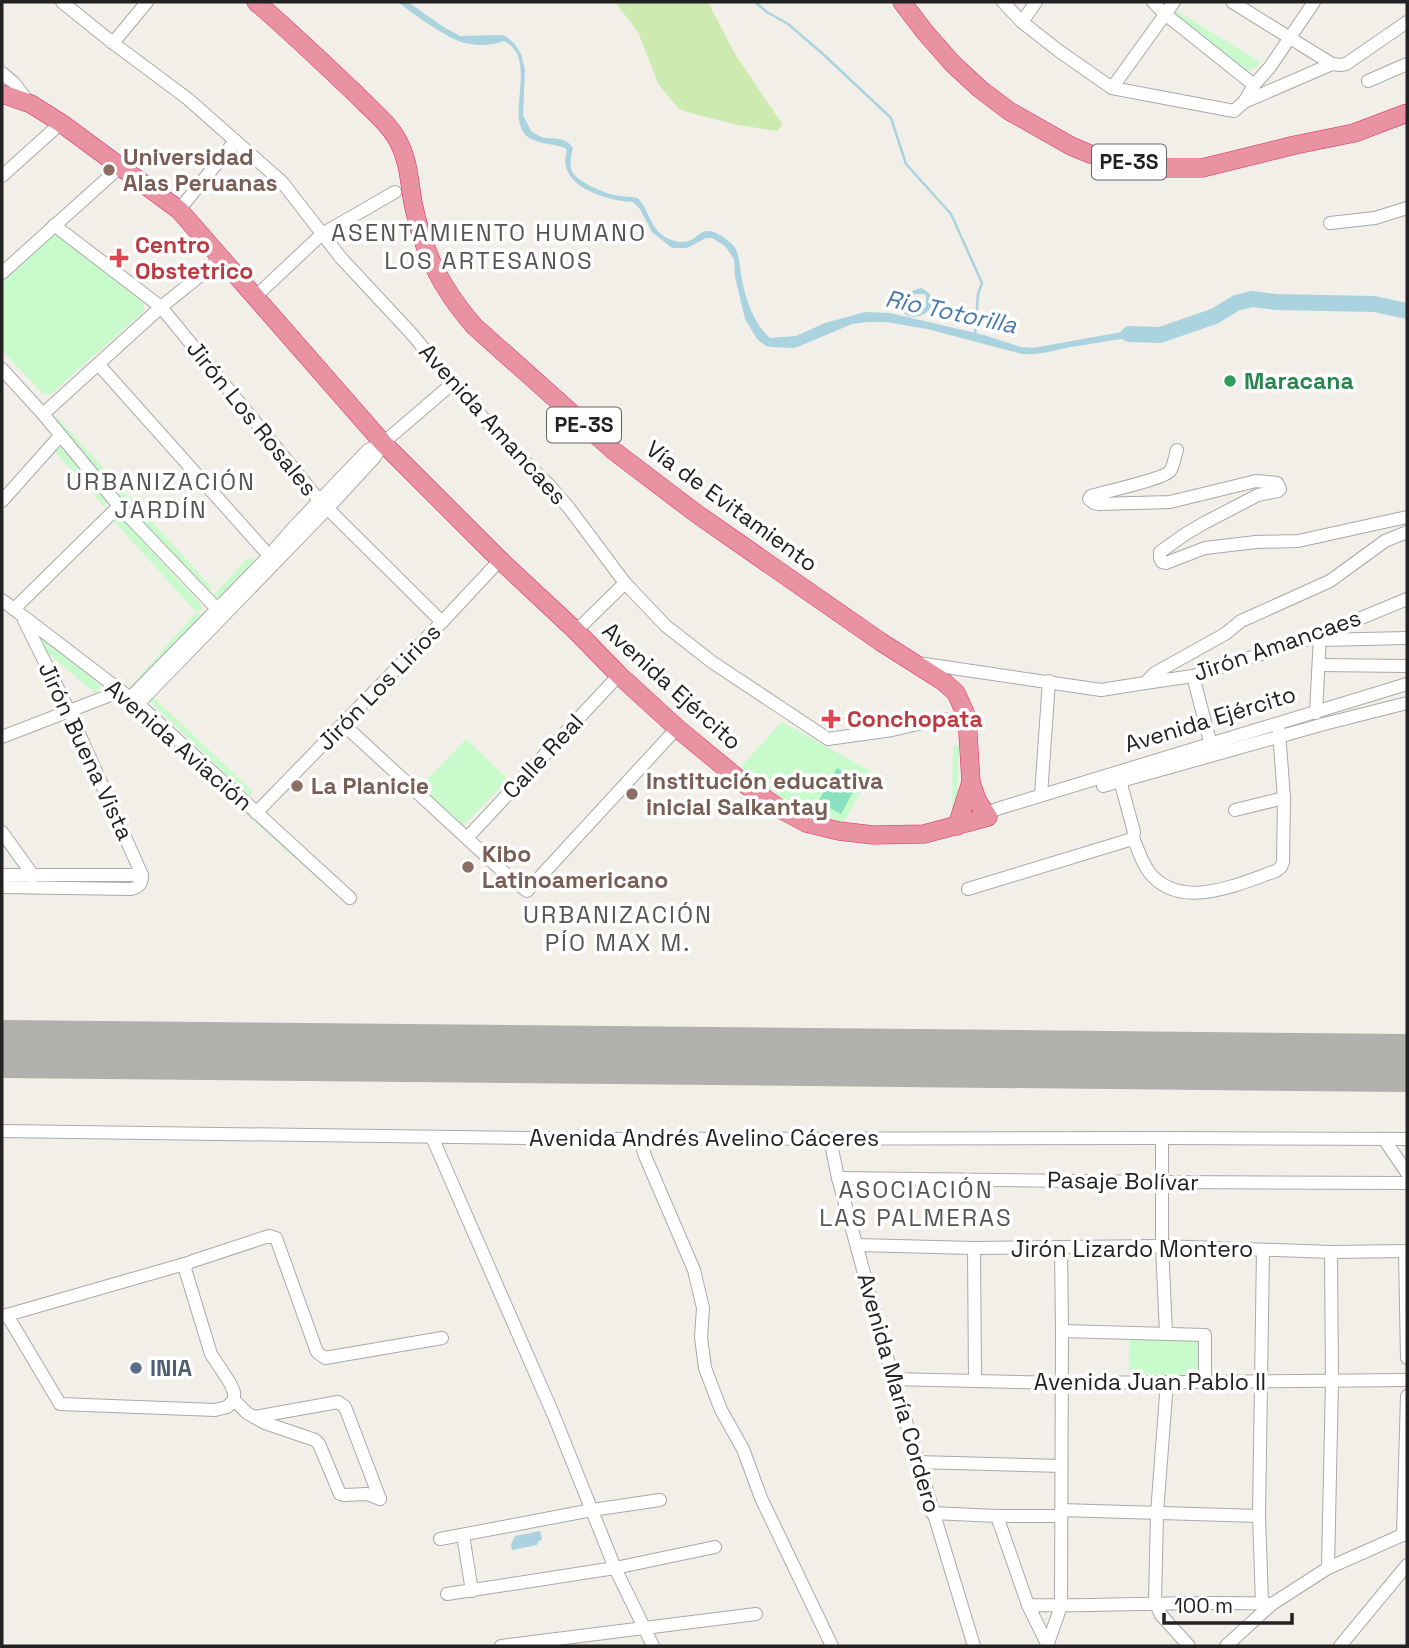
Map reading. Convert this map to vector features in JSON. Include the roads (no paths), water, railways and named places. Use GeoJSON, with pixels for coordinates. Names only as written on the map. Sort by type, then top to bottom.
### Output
{"type":"FeatureCollection","features":[{"type":"Feature","properties":{"kind":"highway","name":"Vía de Evitamiento"},"geometry":{"type":"LineString","coordinates":[[256,2],[298,38],[391,129],[404,152],[412,199],[428,257],[455,304],[474,326],[614,451],[697,514],[881,642],[944,682],[956,693],[967,717],[971,782],[977,800],[988,817]]}},
{"type":"Feature","properties":{"kind":"highway","name":"PE-3S"},"geometry":{"type":"LineString","coordinates":[[902,2],[952,63],[1009,111],[1071,146],[1112,159],[1168,168],[1202,168],[1354,133],[1407,113]]}},
{"type":"Feature","properties":{"kind":"highway","name":"Avenida Ejército"},"geometry":{"type":"LineString","coordinates":[[2,94],[30,104],[61,123],[178,209],[383,443],[619,675],[746,785],[806,823],[839,831],[873,835],[924,834],[988,817]]}},
{"type":"Feature","properties":{"kind":"highway","name":"Vía de Evitamiento"},"geometry":{"type":"LineString","coordinates":[[957,826],[971,782]]}},
{"type":"Feature","properties":{"kind":"street","name":"Avenida Amancaes"},"geometry":{"type":"LineString","coordinates":[[62,2],[188,99],[282,182],[341,258],[503,439],[550,485],[625,583],[666,626],[712,662],[828,739],[967,717]]}},
{"type":"Feature","properties":{"kind":"street"},"geometry":{"type":"LineString","coordinates":[[113,43],[147,2]]}},
{"type":"Feature","properties":{"kind":"street"},"geometry":{"type":"LineString","coordinates":[[1003,2],[1022,22],[1112,88],[1234,111],[1270,67],[1314,2]]}},
{"type":"Feature","properties":{"kind":"street"},"geometry":{"type":"LineString","coordinates":[[1022,22],[1037,2]]}},
{"type":"Feature","properties":{"kind":"street"},"geometry":{"type":"LineString","coordinates":[[1153,2],[1254,85]]}},
{"type":"Feature","properties":{"kind":"street"},"geometry":{"type":"LineString","coordinates":[[1112,88],[1174,2]]}},
{"type":"Feature","properties":{"kind":"street"},"geometry":{"type":"LineString","coordinates":[[1232,2],[1339,64]]}},
{"type":"Feature","properties":{"kind":"street"},"geometry":{"type":"LineString","coordinates":[[1244,102],[1339,64],[1407,22]]}},
{"type":"Feature","properties":{"kind":"street"},"geometry":{"type":"LineString","coordinates":[[1368,81],[1407,64]]}},
{"type":"Feature","properties":{"kind":"street"},"geometry":{"type":"LineString","coordinates":[[2,73],[14,83],[30,104]]}},
{"type":"Feature","properties":{"kind":"street"},"geometry":{"type":"LineString","coordinates":[[2,176],[61,123]]}},
{"type":"Feature","properties":{"kind":"street"},"geometry":{"type":"LineString","coordinates":[[178,209],[235,141]]}},
{"type":"Feature","properties":{"kind":"street"},"geometry":{"type":"LineString","coordinates":[[2,273],[121,166]]}},
{"type":"Feature","properties":{"kind":"street"},"geometry":{"type":"LineString","coordinates":[[254,298],[322,234],[395,192]]}},
{"type":"Feature","properties":{"kind":"street"},"geometry":{"type":"LineString","coordinates":[[1330,223],[1375,218],[1407,208]]}},
{"type":"Feature","properties":{"kind":"street","name":"Jirón Los Rosales"},"geometry":{"type":"LineString","coordinates":[[54,225],[161,307],[323,504],[442,622]]}},
{"type":"Feature","properties":{"kind":"street"},"geometry":{"type":"LineString","coordinates":[[43,414],[161,307],[222,258]]}},
{"type":"Feature","properties":{"kind":"street"},"geometry":{"type":"LineString","coordinates":[[99,365],[272,559]]}},
{"type":"Feature","properties":{"kind":"street"},"geometry":{"type":"LineString","coordinates":[[2,369],[119,506],[220,612]]}},
{"type":"Feature","properties":{"kind":"street"},"geometry":{"type":"LineString","coordinates":[[2,737],[69,711],[129,698],[272,559],[368,450],[383,443],[453,383]]}},
{"type":"Feature","properties":{"kind":"street"},"geometry":{"type":"LineString","coordinates":[[2,501],[60,436]]}},
{"type":"Feature","properties":{"kind":"street"},"geometry":{"type":"LineString","coordinates":[[1177,450],[1171,471],[1148,481],[1091,496],[1089,499],[1099,504],[1170,502],[1256,481],[1277,483],[1280,489],[1258,495],[1187,533],[1160,552],[1162,562],[1166,563],[1205,548],[1256,542],[1298,541],[1407,517]]}},
{"type":"Feature","properties":{"kind":"street"},"geometry":{"type":"LineString","coordinates":[[18,613],[119,506]]}},
{"type":"Feature","properties":{"kind":"street"},"geometry":{"type":"LineString","coordinates":[[1145,683],[1156,673],[1225,634],[1241,621],[1330,581],[1385,541],[1407,532]]}},
{"type":"Feature","properties":{"kind":"street","name":"Jirón Los Lirios"},"geometry":{"type":"LineString","coordinates":[[256,813],[500,560]]}},
{"type":"Feature","properties":{"kind":"street"},"geometry":{"type":"LineString","coordinates":[[576,631],[625,583]]}},
{"type":"Feature","properties":{"kind":"street","name":"Jirón Amancaes"},"geometry":{"type":"LineString","coordinates":[[915,662],[1101,690],[1193,676],[1320,637],[1407,599]]}},
{"type":"Feature","properties":{"kind":"street","name":"Avenida Aviación"},"geometry":{"type":"LineString","coordinates":[[2,600],[129,698],[350,898]]}},
{"type":"Feature","properties":{"kind":"street","name":"Jirón Buena Vista"},"geometry":{"type":"LineString","coordinates":[[18,613],[69,711],[140,881]]}},
{"type":"Feature","properties":{"kind":"street"},"geometry":{"type":"LineString","coordinates":[[1316,713],[1320,637],[1407,638]]}},
{"type":"Feature","properties":{"kind":"street"},"geometry":{"type":"LineString","coordinates":[[1319,665],[1407,666]]}},
{"type":"Feature","properties":{"kind":"street","name":"Calle Real"},"geometry":{"type":"LineString","coordinates":[[467,838],[619,675]]}},
{"type":"Feature","properties":{"kind":"street"},"geometry":{"type":"LineString","coordinates":[[1193,676],[1211,745]]}},
{"type":"Feature","properties":{"kind":"street"},"geometry":{"type":"LineString","coordinates":[[1041,795],[1049,681]]}},
{"type":"Feature","properties":{"kind":"street","name":"Avenida Ejército"},"geometry":{"type":"LineString","coordinates":[[988,817],[992,811],[1041,795],[1119,777],[1279,730],[1316,713],[1407,684]]}},
{"type":"Feature","properties":{"kind":"street","name":"Avenida Ejército"},"geometry":{"type":"LineString","coordinates":[[988,817],[1010,813],[1211,745],[1407,703]]}},
{"type":"Feature","properties":{"kind":"street"},"geometry":{"type":"LineString","coordinates":[[343,724],[527,891],[677,728]]}},
{"type":"Feature","properties":{"kind":"street"},"geometry":{"type":"LineString","coordinates":[[1119,777],[1134,832],[1133,838],[1149,872],[1178,892],[1190,894],[1231,886],[1276,872],[1283,862],[1284,798],[1279,730]]}},
{"type":"Feature","properties":{"kind":"street"},"geometry":{"type":"LineString","coordinates":[[1235,810],[1284,798]]}},
{"type":"Feature","properties":{"kind":"street"},"geometry":{"type":"LineString","coordinates":[[2,832],[32,874],[32,888]]}},
{"type":"Feature","properties":{"kind":"street"},"geometry":{"type":"LineString","coordinates":[[968,889],[1133,838]]}},
{"type":"Feature","properties":{"kind":"street"},"geometry":{"type":"LineString","coordinates":[[2,875],[32,874],[140,881]]}},
{"type":"Feature","properties":{"kind":"street"},"geometry":{"type":"LineString","coordinates":[[2,887],[131,889],[140,881]]}},
{"type":"Feature","properties":{"kind":"street","name":"Avenida Andrés Avelino Cáceres"},"geometry":{"type":"LineString","coordinates":[[2,1130],[640,1139],[1407,1139]]}},
{"type":"Feature","properties":{"kind":"street"},"geometry":{"type":"LineString","coordinates":[[432,1136],[554,1416],[615,1568],[653,1646]]}},
{"type":"Feature","properties":{"kind":"street"},"geometry":{"type":"LineString","coordinates":[[1162,1138],[1161,1246],[1166,1333]]}},
{"type":"Feature","properties":{"kind":"street"},"geometry":{"type":"LineString","coordinates":[[640,1139],[696,1279],[703,1308],[701,1337],[705,1368],[720,1410],[743,1449],[761,1498],[832,1646]]}},
{"type":"Feature","properties":{"kind":"street","name":"Avenida María Cordero"},"geometry":{"type":"LineString","coordinates":[[830,1139],[838,1178],[893,1379],[974,1646]]}},
{"type":"Feature","properties":{"kind":"street"},"geometry":{"type":"LineString","coordinates":[[1384,1139],[1407,1173]]}},
{"type":"Feature","properties":{"kind":"street","name":"Pasaje Bolívar"},"geometry":{"type":"LineString","coordinates":[[838,1178],[1407,1183]]}},
{"type":"Feature","properties":{"kind":"street"},"geometry":{"type":"LineString","coordinates":[[187,1264],[185,1269],[211,1354],[234,1392],[234,1400],[227,1407],[215,1410],[60,1404],[4,1316],[187,1264],[269,1236],[276,1238],[317,1352],[325,1358],[442,1338]]}},
{"type":"Feature","properties":{"kind":"street","name":"Jirón Lizardo Montero"},"geometry":{"type":"LineString","coordinates":[[857,1245],[974,1248],[1161,1246],[1331,1252],[1406,1251]]}},
{"type":"Feature","properties":{"kind":"street"},"geometry":{"type":"LineString","coordinates":[[1048,1646],[1062,1606],[1061,1247]]}},
{"type":"Feature","properties":{"kind":"street"},"geometry":{"type":"LineString","coordinates":[[974,1248],[975,1381]]}},
{"type":"Feature","properties":{"kind":"street"},"geometry":{"type":"LineString","coordinates":[[1262,1250],[1259,1516],[1267,1603]]}},
{"type":"Feature","properties":{"kind":"street"},"geometry":{"type":"LineString","coordinates":[[1406,1251],[1407,1358]]}},
{"type":"Feature","properties":{"kind":"street"},"geometry":{"type":"LineString","coordinates":[[1328,1568],[1332,1381],[1331,1252]]}},
{"type":"Feature","properties":{"kind":"street"},"geometry":{"type":"LineString","coordinates":[[1062,1331],[1205,1335],[1205,1381]]}},
{"type":"Feature","properties":{"kind":"street","name":"Avenida Juan Pablo II"},"geometry":{"type":"LineString","coordinates":[[893,1379],[1062,1383],[1407,1380]]}},
{"type":"Feature","properties":{"kind":"street"},"geometry":{"type":"LineString","coordinates":[[1167,1382],[1157,1513],[1155,1602],[1161,1615],[1189,1646]]}},
{"type":"Feature","properties":{"kind":"street"},"geometry":{"type":"LineString","coordinates":[[1226,1646],[1267,1603],[1328,1568],[1405,1534],[1407,1396]]}},
{"type":"Feature","properties":{"kind":"street"},"geometry":{"type":"LineString","coordinates":[[234,1400],[247,1413],[254,1417],[265,1423],[315,1440],[340,1494],[370,1494],[380,1499],[345,1407],[338,1402],[254,1417]]}},
{"type":"Feature","properties":{"kind":"street"},"geometry":{"type":"LineString","coordinates":[[918,1462],[1061,1466]]}},
{"type":"Feature","properties":{"kind":"street"},"geometry":{"type":"LineString","coordinates":[[440,1539],[660,1500]]}},
{"type":"Feature","properties":{"kind":"street"},"geometry":{"type":"LineString","coordinates":[[932,1513],[997,1516],[1157,1513],[1259,1516]]}},
{"type":"Feature","properties":{"kind":"street"},"geometry":{"type":"LineString","coordinates":[[997,1516],[1028,1605],[1048,1646]]}},
{"type":"Feature","properties":{"kind":"street"},"geometry":{"type":"LineString","coordinates":[[463,1535],[472,1591]]}},
{"type":"Feature","properties":{"kind":"street"},"geometry":{"type":"LineString","coordinates":[[447,1594],[615,1568],[715,1547]]}},
{"type":"Feature","properties":{"kind":"street"},"geometry":{"type":"LineString","coordinates":[[1340,1646],[1407,1565]]}},
{"type":"Feature","properties":{"kind":"street"},"geometry":{"type":"LineString","coordinates":[[1396,1578],[1407,1587]]}},
{"type":"Feature","properties":{"kind":"street"},"geometry":{"type":"LineString","coordinates":[[1028,1605],[1267,1603]]}},
{"type":"Feature","properties":{"kind":"street"},"geometry":{"type":"LineString","coordinates":[[501,1646],[756,1614]]}},
{"type":"Feature","properties":{"kind":"water"},"geometry":{"type":"Polygon","coordinates":[[[398,2],[408,2],[460,36],[502,35],[515,44],[525,70],[523,115],[531,131],[543,137],[568,142],[573,148],[571,165],[574,175],[606,193],[638,198],[658,232],[666,237],[685,242],[710,231],[731,243],[738,253],[750,309],[770,338],[796,336],[825,323],[865,312],[890,313],[984,335],[1021,347],[1033,348],[1127,331],[1148,330],[1150,337],[1022,354],[927,329],[886,322],[868,322],[852,324],[793,348],[766,346],[757,339],[745,319],[735,277],[734,259],[725,246],[712,238],[706,238],[687,248],[672,248],[652,232],[640,209],[633,202],[606,198],[579,185],[567,169],[565,148],[532,139],[521,128],[521,75],[514,50],[504,41],[484,45],[459,41],[398,2]]]}},
{"type":"Feature","properties":{"kind":"water"},"geometry":{"type":"Polygon","coordinates":[[[921,288],[931,296],[930,307],[921,316],[908,316],[901,307],[902,299],[921,288]],[[916,294],[907,299],[905,307],[909,311],[919,312],[926,307],[924,294],[916,294]]]}},
{"type":"Feature","properties":{"kind":"water"},"geometry":{"type":"Polygon","coordinates":[[[540,1531],[542,1539],[537,1545],[512,1550],[511,1544],[515,1536],[540,1531]]]}},
{"type":"Feature","properties":{"kind":"waterway"},"geometry":{"type":"LineString","coordinates":[[755,2],[788,24],[891,118],[906,164],[951,214],[982,283],[978,294],[975,335]]}},
{"type":"Feature","properties":{"kind":"waterway","name":"Rio Totorilla"},"geometry":{"type":"LineString","coordinates":[[1129,334],[1160,335],[1215,316],[1236,303],[1252,299],[1374,304],[1407,311]]}},
{"type":"Feature","properties":{"kind":"place","name":"Universidad Alas Peruanas"},"geometry":{"type":"Point","coordinates":[109,170]}},
{"type":"Feature","properties":{"kind":"place","name":"Centro Obstetrico"},"geometry":{"type":"Point","coordinates":[119,258]}},
{"type":"Feature","properties":{"kind":"place","name":"Maracana"},"geometry":{"type":"Point","coordinates":[1230,381]}},
{"type":"Feature","properties":{"kind":"place","name":"Conchopata"},"geometry":{"type":"Point","coordinates":[831,719]}},
{"type":"Feature","properties":{"kind":"place","name":"La Planicie"},"geometry":{"type":"Point","coordinates":[297,786]}},
{"type":"Feature","properties":{"kind":"place","name":"Institución educativa inicial Salkantay"},"geometry":{"type":"Point","coordinates":[632,794]}},
{"type":"Feature","properties":{"kind":"place","name":"Kibo Latinoamericano"},"geometry":{"type":"Point","coordinates":[468,867]}},
{"type":"Feature","properties":{"kind":"place","name":"INIA"},"geometry":{"type":"Point","coordinates":[136,1368]}},
{"type":"Feature","properties":{"kind":"district","name":"ASENTAMIENTO HUMANO LOS ARTESANOS"},"geometry":{"type":"Point","coordinates":[489,247]}},
{"type":"Feature","properties":{"kind":"district","name":"URBANIZACIÓN JARDÍN"},"geometry":{"type":"Point","coordinates":[161,496]}},
{"type":"Feature","properties":{"kind":"district","name":"URBANIZACIÓN PÍO MAX M."},"geometry":{"type":"Point","coordinates":[618,929]}},
{"type":"Feature","properties":{"kind":"district","name":"ASOCIACIÓN LAS PALMERAS"},"geometry":{"type":"Point","coordinates":[916,1204]}}]}
